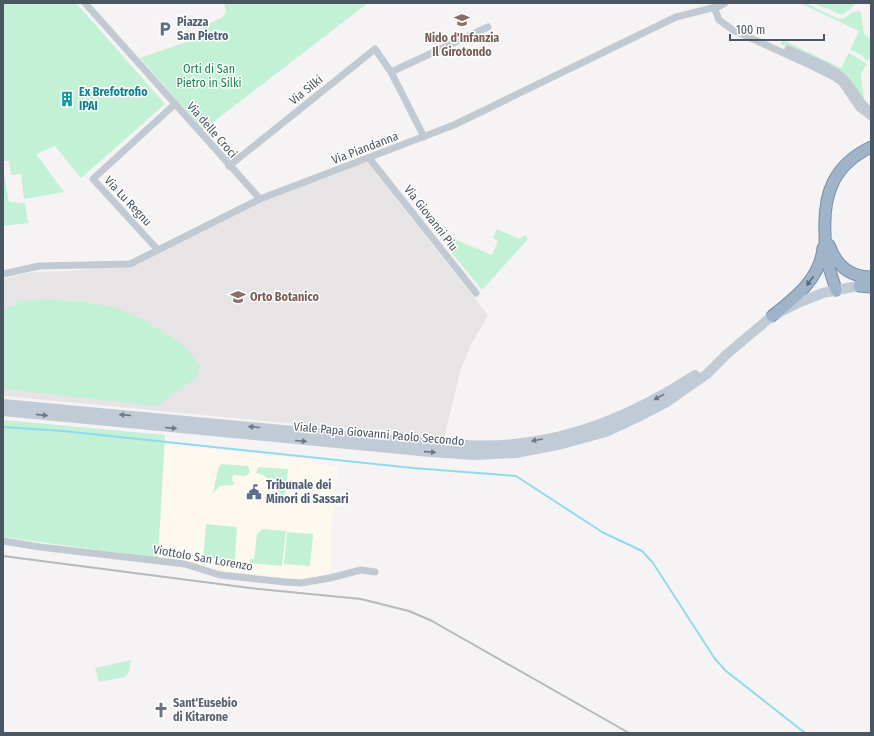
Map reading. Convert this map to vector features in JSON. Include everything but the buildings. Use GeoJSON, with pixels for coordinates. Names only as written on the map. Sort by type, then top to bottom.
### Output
{"type":"FeatureCollection","features":[{"type":"Feature","properties":{"kind":"highway"},"geometry":{"type":"LineString","coordinates":[[836,290],[826,253],[824,221],[826,199],[839,172],[852,158],[871,147]]}},
{"type":"Feature","properties":{"kind":"highway"},"geometry":{"type":"LineString","coordinates":[[825,231],[834,257],[838,263],[857,275],[871,277]]}},
{"type":"Feature","properties":{"kind":"highway"},"geometry":{"type":"LineString","coordinates":[[772,316],[802,290],[816,272],[822,257],[825,231]]}},
{"type":"Feature","properties":{"kind":"highway"},"geometry":{"type":"LineString","coordinates":[[859,286],[871,287]]}},
{"type":"Feature","properties":{"kind":"main road","name":"Viale Papa Giovanni Paolo Secondo"},"geometry":{"type":"LineString","coordinates":[[3,412],[430,452],[474,455],[516,453],[562,444],[606,432],[636,418],[667,402],[707,374],[772,316],[812,298],[836,290],[871,284]]}},
{"type":"Feature","properties":{"kind":"main road","name":"Viale Papa Giovanni Paolo Secondo"},"geometry":{"type":"LineString","coordinates":[[3,404],[398,441],[475,446],[515,444],[561,436],[597,426],[633,412],[728,354]]}},
{"type":"Feature","properties":{"kind":"street","name":"Via delle Croci"},"geometry":{"type":"LineString","coordinates":[[85,3],[260,199]]}},
{"type":"Feature","properties":{"kind":"street","name":"Via Piandanna"},"geometry":{"type":"LineString","coordinates":[[3,274],[39,266],[130,264],[260,199],[461,122],[676,17],[716,7],[725,3]]}},
{"type":"Feature","properties":{"kind":"street"},"geometry":{"type":"LineString","coordinates":[[716,7],[720,15],[736,26],[813,60],[845,78],[862,104],[871,111]]}},
{"type":"Feature","properties":{"kind":"street"},"geometry":{"type":"LineString","coordinates":[[716,7],[719,20],[733,30],[810,64],[834,77],[842,83],[859,108],[871,117]]}},
{"type":"Feature","properties":{"kind":"street"},"geometry":{"type":"LineString","coordinates":[[390,72],[488,27]]}},
{"type":"Feature","properties":{"kind":"street","name":"Via Silki"},"geometry":{"type":"LineString","coordinates":[[229,166],[375,49],[390,72],[424,137]]}},
{"type":"Feature","properties":{"kind":"street","name":"Via Lu Regnu"},"geometry":{"type":"LineString","coordinates":[[158,250],[92,179],[175,104]]}},
{"type":"Feature","properties":{"kind":"street","name":"Via Giovanni Piu"},"geometry":{"type":"LineString","coordinates":[[369,158],[476,293]]}},
{"type":"Feature","properties":{"kind":"street","name":"Viottolo San Lorenzo"},"geometry":{"type":"LineString","coordinates":[[3,541],[40,547],[185,564],[220,575],[285,582],[308,582],[361,570],[375,572]]}},
{"type":"Feature","properties":{"kind":"shaded area","name":"Orto Botanico"},"geometry":{"type":"Polygon","coordinates":[[[367,162],[488,315],[471,345],[461,368],[444,438],[3,396],[3,279],[32,272],[70,271],[131,263],[162,252],[257,204],[367,162]]]}},
{"type":"Feature","properties":{"kind":"shaded area"},"geometry":{"type":"Polygon","coordinates":[[[165,444],[313,460],[313,463],[338,467],[331,532],[331,569],[327,575],[294,579],[230,571],[198,563],[158,558],[165,444]]]}},
{"type":"Feature","properties":{"kind":"green space"},"geometry":{"type":"Polygon","coordinates":[[[3,3],[76,3],[165,104],[81,178],[55,146],[36,154],[64,192],[24,199],[21,174],[11,175],[9,161],[3,161],[3,3]]]}},
{"type":"Feature","properties":{"kind":"green space","name":"Orti di San Pietro in Silki"},"geometry":{"type":"Polygon","coordinates":[[[224,3],[368,3],[203,130],[140,58],[204,36],[202,27],[223,17],[226,11],[224,3]]]}},
{"type":"Feature","properties":{"kind":"green space"},"geometry":{"type":"Polygon","coordinates":[[[800,3],[805,3],[839,19],[843,19],[853,12],[857,12],[858,10],[861,12],[864,34],[871,39],[871,56],[868,61],[860,54],[850,50],[859,31],[800,3]]]}},
{"type":"Feature","properties":{"kind":"green space"},"geometry":{"type":"Polygon","coordinates":[[[813,3],[854,3],[854,6],[842,15],[813,3]]]}},
{"type":"Feature","properties":{"kind":"green space"},"geometry":{"type":"Polygon","coordinates":[[[783,40],[841,68],[849,53],[867,64],[861,73],[864,101],[835,69],[780,44],[783,40]]]}},
{"type":"Feature","properties":{"kind":"green space"},"geometry":{"type":"Polygon","coordinates":[[[3,169],[9,202],[25,203],[28,223],[3,226],[3,169]]]}},
{"type":"Feature","properties":{"kind":"green space"},"geometry":{"type":"Polygon","coordinates":[[[497,229],[519,239],[525,235],[528,239],[482,290],[446,246],[451,242],[455,244],[456,240],[492,255],[498,241],[493,238],[497,229]]]}},
{"type":"Feature","properties":{"kind":"green space"},"geometry":{"type":"Polygon","coordinates":[[[51,300],[86,302],[119,309],[142,319],[183,345],[200,366],[196,378],[156,406],[3,389],[3,309],[17,305],[16,301],[51,300]]]}},
{"type":"Feature","properties":{"kind":"green space"},"geometry":{"type":"Polygon","coordinates":[[[3,420],[165,435],[158,558],[3,537],[3,420]]]}},
{"type":"Feature","properties":{"kind":"green space"},"geometry":{"type":"Polygon","coordinates":[[[221,464],[248,466],[250,473],[245,476],[233,475],[232,481],[234,482],[234,485],[220,486],[213,493],[218,468],[221,464]]]}},
{"type":"Feature","properties":{"kind":"green space"},"geometry":{"type":"Polygon","coordinates":[[[258,467],[288,469],[285,497],[283,498],[276,489],[278,488],[280,480],[266,478],[264,475],[256,473],[258,467]]]}},
{"type":"Feature","properties":{"kind":"green space"},"geometry":{"type":"Polygon","coordinates":[[[206,524],[237,527],[235,561],[203,558],[206,524]]]}},
{"type":"Feature","properties":{"kind":"green space"},"geometry":{"type":"Polygon","coordinates":[[[262,529],[286,531],[282,566],[249,563],[250,559],[254,559],[257,534],[262,529]]]}},
{"type":"Feature","properties":{"kind":"green space"},"geometry":{"type":"Polygon","coordinates":[[[287,532],[313,534],[310,566],[284,564],[287,532]]]}},
{"type":"Feature","properties":{"kind":"green space"},"geometry":{"type":"Polygon","coordinates":[[[131,660],[129,672],[125,677],[99,682],[95,668],[131,660]]]}},
{"type":"Feature","properties":{"kind":"waterway"},"geometry":{"type":"LineString","coordinates":[[3,427],[63,431],[413,468],[516,476],[602,532],[642,551],[653,563],[715,659],[726,671],[805,733]]}},
{"type":"Feature","properties":{"kind":"railway"},"geometry":{"type":"LineString","coordinates":[[3,556],[250,588],[361,599],[409,611],[432,621],[629,733]]}},
{"type":"Feature","properties":{"kind":"place","name":"Nido d'Infanzia Il Girotondo"},"geometry":{"type":"Point","coordinates":[462,20]}},
{"type":"Feature","properties":{"kind":"place","name":"Piazza San Pietro"},"geometry":{"type":"Point","coordinates":[165,29]}},
{"type":"Feature","properties":{"kind":"place","name":"Ex Brefotrofio IPAI"},"geometry":{"type":"Point","coordinates":[67,99]}},
{"type":"Feature","properties":{"kind":"place","name":"Orto Botanico"},"geometry":{"type":"Point","coordinates":[238,297]}},
{"type":"Feature","properties":{"kind":"place","name":"Tribunale dei Minori di Sassari"},"geometry":{"type":"Point","coordinates":[254,492]}},
{"type":"Feature","properties":{"kind":"place","name":"Sant'Eusebio di Kitarone"},"geometry":{"type":"Point","coordinates":[161,710]}}]}
